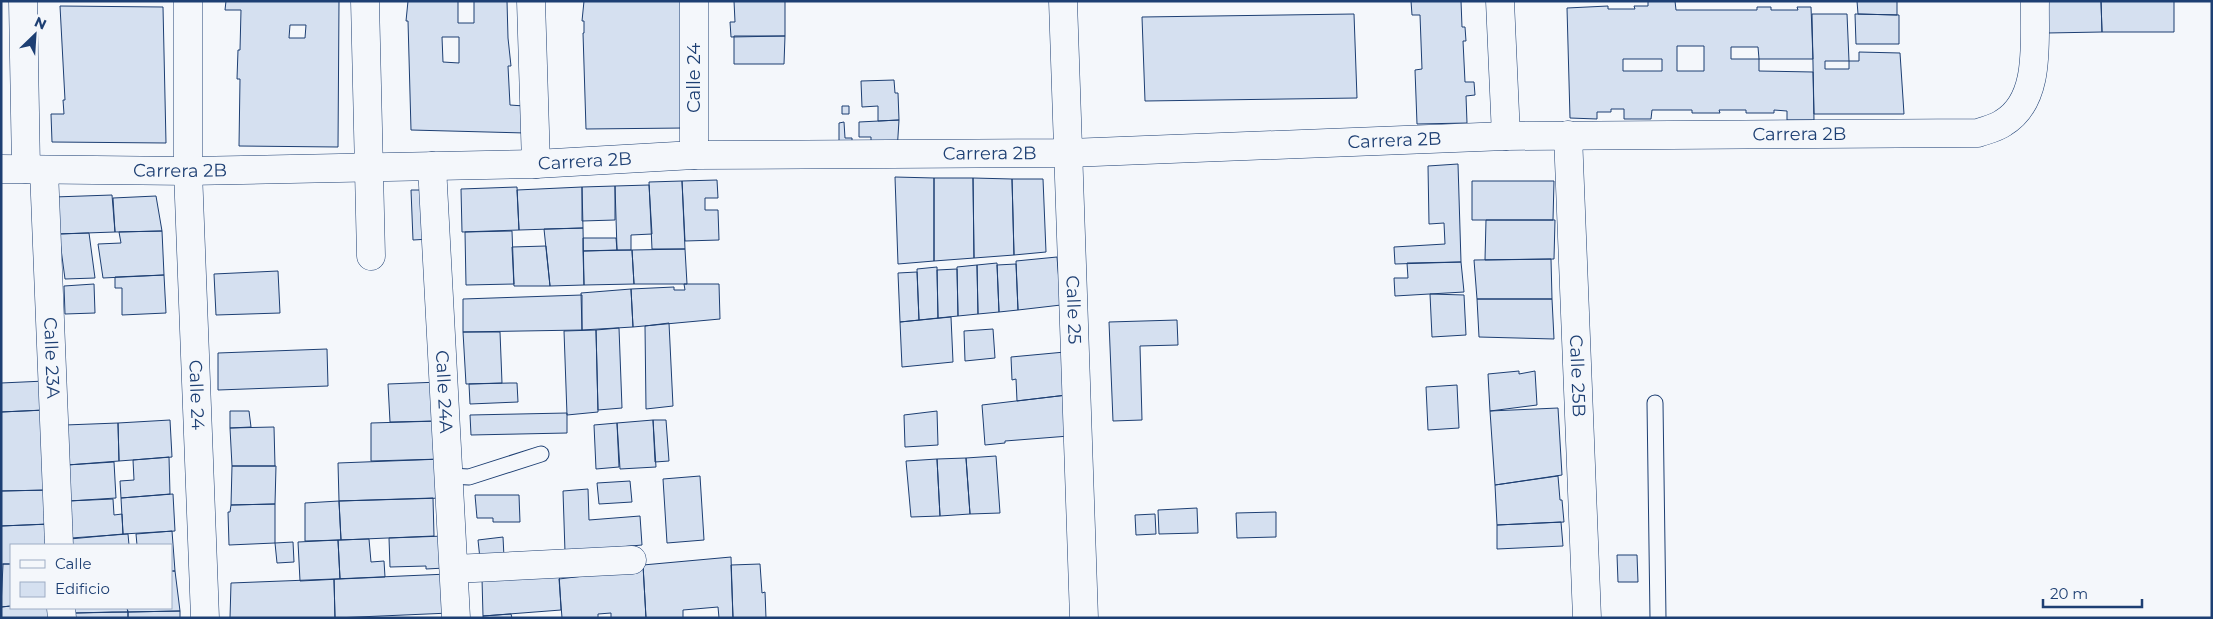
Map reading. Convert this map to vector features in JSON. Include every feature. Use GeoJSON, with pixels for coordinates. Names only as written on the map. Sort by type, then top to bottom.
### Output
{"type":"FeatureCollection","features":[{"type":"Feature","properties":{"kind":"street","name":"Calle 23A"},"geometry":{"type":"LineString","coordinates":[[23,1],[24,169],[59,544]]}},
{"type":"Feature","properties":{"kind":"street"},"geometry":{"type":"LineString","coordinates":[[188,1],[188,171]]}},
{"type":"Feature","properties":{"kind":"street"},"geometry":{"type":"LineString","coordinates":[[364,1],[372,256]]}},
{"type":"Feature","properties":{"kind":"street"},"geometry":{"type":"LineString","coordinates":[[531,1],[536,164]]}},
{"type":"Feature","properties":{"kind":"street","name":"Calle 24"},"geometry":{"type":"LineString","coordinates":[[694,1],[694,155]]}},
{"type":"Feature","properties":{"kind":"street","name":"Calle 25"},"geometry":{"type":"LineString","coordinates":[[1063,1],[1084,618]]}},
{"type":"Feature","properties":{"kind":"street"},"geometry":{"type":"LineString","coordinates":[[1500,1],[1506,136]]}},
{"type":"Feature","properties":{"kind":"street","name":"Carrera 2B"},"geometry":{"type":"LineString","coordinates":[[24,169],[188,171],[369,168],[536,164],[694,155],[1069,152],[1506,136],[1978,133],[2004,123],[2023,104],[2033,74],[2035,1]]}},
{"type":"Feature","properties":{"kind":"street","name":"Calle 25B"},"geometry":{"type":"LineString","coordinates":[[1568,135],[1587,618]]}},
{"type":"Feature","properties":{"kind":"street","name":"Calle 24A"},"geometry":{"type":"LineString","coordinates":[[432,166],[450,476],[456,618]]}},
{"type":"Feature","properties":{"kind":"street","name":"Calle 24"},"geometry":{"type":"LineString","coordinates":[[188,171],[205,618]]}},
{"type":"Feature","properties":{"kind":"street"},"geometry":{"type":"LineString","coordinates":[[454,569],[632,560]]}},
{"type":"Feature","properties":{"kind":"lane"},"geometry":{"type":"LineString","coordinates":[[1655,403],[1658,618]]}},
{"type":"Feature","properties":{"kind":"lane"},"geometry":{"type":"LineString","coordinates":[[450,476],[469,477],[541,454]]}},
{"type":"Feature","properties":{"kind":"building"},"geometry":{"type":"Polygon","coordinates":[[[226,1],[339,1],[338,147],[239,146],[240,79],[237,79],[241,10],[225,10],[226,1]],[[290,25],[289,38],[305,38],[306,25],[290,25]]]}},
{"type":"Feature","properties":{"kind":"building"},"geometry":{"type":"Polygon","coordinates":[[[408,1],[458,1],[458,23],[474,23],[474,1],[507,1],[511,66],[508,66],[510,105],[524,106],[525,133],[411,130],[408,21],[406,21],[408,1]],[[442,37],[443,62],[459,63],[459,37],[442,37]]]}},
{"type":"Feature","properties":{"kind":"building"},"geometry":{"type":"Polygon","coordinates":[[[584,1],[683,1],[684,128],[586,129],[584,21],[582,21],[584,1]]]}},
{"type":"Feature","properties":{"kind":"building"},"geometry":{"type":"Polygon","coordinates":[[[734,1],[785,1],[785,36],[731,37],[730,22],[735,22],[734,1]]]}},
{"type":"Feature","properties":{"kind":"building"},"geometry":{"type":"Polygon","coordinates":[[[1411,1],[1461,1],[1462,27],[1465,27],[1466,41],[1463,41],[1465,82],[1474,82],[1475,95],[1466,96],[1467,123],[1417,124],[1415,70],[1422,69],[1420,15],[1412,15],[1411,1]]]}},
{"type":"Feature","properties":{"kind":"building"},"geometry":{"type":"Polygon","coordinates":[[[1648,1],[1675,1],[1676,10],[1757,10],[1757,7],[1771,7],[1771,10],[1798,10],[1797,7],[1811,7],[1813,59],[1759,59],[1759,71],[1813,72],[1814,120],[1787,120],[1787,111],[1774,110],[1774,113],[1746,113],[1746,110],[1719,110],[1720,113],[1692,113],[1692,110],[1652,110],[1651,119],[1624,119],[1624,109],[1611,109],[1611,112],[1597,112],[1597,119],[1570,118],[1567,8],[1608,6],[1608,9],[1635,9],[1634,6],[1648,6],[1648,1]],[[1677,46],[1677,71],[1704,71],[1704,46],[1677,46]],[[1731,47],[1731,59],[1759,59],[1758,47],[1731,47]],[[1623,59],[1623,71],[1662,71],[1662,59],[1623,59]]]}},
{"type":"Feature","properties":{"kind":"building"},"geometry":{"type":"Polygon","coordinates":[[[1857,1],[1897,1],[1897,15],[1858,14],[1857,1]]]}},
{"type":"Feature","properties":{"kind":"building"},"geometry":{"type":"Polygon","coordinates":[[[2047,1],[2101,1],[2102,32],[2047,33],[2047,1]]]}},
{"type":"Feature","properties":{"kind":"building"},"geometry":{"type":"Polygon","coordinates":[[[2101,1],[2174,1],[2174,32],[2102,32],[2101,1]]]}},
{"type":"Feature","properties":{"kind":"building"},"geometry":{"type":"Polygon","coordinates":[[[60,6],[163,7],[166,143],[52,142],[51,114],[64,114],[63,100],[65,100],[60,6]]]}},
{"type":"Feature","properties":{"kind":"building"},"geometry":{"type":"Polygon","coordinates":[[[1354,14],[1357,98],[1145,101],[1142,17],[1354,14]]]}},
{"type":"Feature","properties":{"kind":"building"},"geometry":{"type":"Polygon","coordinates":[[[1812,14],[1847,14],[1849,61],[1859,61],[1859,52],[1900,53],[1904,114],[1814,114],[1812,14]],[[1825,61],[1825,69],[1849,69],[1849,61],[1825,61]]]}},
{"type":"Feature","properties":{"kind":"building"},"geometry":{"type":"Polygon","coordinates":[[[1855,14],[1899,15],[1899,44],[1856,44],[1855,14]]]}},
{"type":"Feature","properties":{"kind":"building"},"geometry":{"type":"Polygon","coordinates":[[[734,36],[785,36],[784,64],[734,64],[734,36]]]}},
{"type":"Feature","properties":{"kind":"building"},"geometry":{"type":"Polygon","coordinates":[[[894,80],[895,93],[898,93],[899,120],[878,121],[878,106],[862,107],[861,81],[894,80]]]}},
{"type":"Feature","properties":{"kind":"building"},"geometry":{"type":"Polygon","coordinates":[[[842,106],[849,106],[849,114],[842,114],[842,106]]]}},
{"type":"Feature","properties":{"kind":"building"},"geometry":{"type":"Polygon","coordinates":[[[899,120],[897,152],[871,154],[871,137],[859,137],[859,122],[899,120]]]}},
{"type":"Feature","properties":{"kind":"building"},"geometry":{"type":"Polygon","coordinates":[[[844,122],[845,138],[852,138],[852,154],[839,154],[839,123],[844,122]]]}},
{"type":"Feature","properties":{"kind":"building"},"geometry":{"type":"Polygon","coordinates":[[[1458,164],[1461,262],[1395,264],[1394,247],[1445,244],[1444,223],[1429,224],[1428,166],[1458,164]]]}},
{"type":"Feature","properties":{"kind":"building"},"geometry":{"type":"Polygon","coordinates":[[[895,177],[934,178],[934,261],[898,264],[895,177]]]}},
{"type":"Feature","properties":{"kind":"building"},"geometry":{"type":"Polygon","coordinates":[[[934,178],[973,178],[974,258],[934,261],[934,178]]]}},
{"type":"Feature","properties":{"kind":"building"},"geometry":{"type":"Polygon","coordinates":[[[973,178],[1012,179],[1014,255],[974,258],[973,178]]]}},
{"type":"Feature","properties":{"kind":"building"},"geometry":{"type":"Polygon","coordinates":[[[1012,179],[1043,179],[1046,252],[1014,255],[1012,179]]]}},
{"type":"Feature","properties":{"kind":"building"},"geometry":{"type":"Polygon","coordinates":[[[717,180],[718,198],[705,198],[705,210],[718,210],[719,240],[685,241],[682,181],[717,180]]]}},
{"type":"Feature","properties":{"kind":"building"},"geometry":{"type":"Polygon","coordinates":[[[682,181],[685,249],[652,249],[649,182],[682,181]]]}},
{"type":"Feature","properties":{"kind":"building"},"geometry":{"type":"Polygon","coordinates":[[[1472,181],[1554,181],[1553,220],[1472,220],[1472,181]]]}},
{"type":"Feature","properties":{"kind":"building"},"geometry":{"type":"Polygon","coordinates":[[[649,185],[652,234],[631,235],[631,250],[617,250],[615,186],[649,185]]]}},
{"type":"Feature","properties":{"kind":"building"},"geometry":{"type":"Polygon","coordinates":[[[615,186],[615,220],[582,221],[582,187],[615,186]]]}},
{"type":"Feature","properties":{"kind":"building"},"geometry":{"type":"Polygon","coordinates":[[[517,187],[519,230],[462,232],[461,189],[517,187]]]}},
{"type":"Feature","properties":{"kind":"building"},"geometry":{"type":"Polygon","coordinates":[[[582,187],[583,228],[519,230],[517,190],[582,187]]]}},
{"type":"Feature","properties":{"kind":"building"},"geometry":{"type":"Polygon","coordinates":[[[411,190],[427,190],[430,239],[413,240],[411,190]]]}},
{"type":"Feature","properties":{"kind":"building"},"geometry":{"type":"Polygon","coordinates":[[[112,195],[115,232],[57,234],[54,197],[112,195]]]}},
{"type":"Feature","properties":{"kind":"building"},"geometry":{"type":"Polygon","coordinates":[[[156,196],[162,231],[115,232],[113,198],[156,196]]]}},
{"type":"Feature","properties":{"kind":"building"},"geometry":{"type":"Polygon","coordinates":[[[1486,220],[1555,220],[1554,259],[1485,260],[1486,220]]]}},
{"type":"Feature","properties":{"kind":"building"},"geometry":{"type":"Polygon","coordinates":[[[583,228],[584,285],[550,286],[544,229],[583,228]]]}},
{"type":"Feature","properties":{"kind":"building"},"geometry":{"type":"Polygon","coordinates":[[[162,231],[164,275],[103,278],[98,244],[121,243],[119,232],[162,231]]]}},
{"type":"Feature","properties":{"kind":"building"},"geometry":{"type":"Polygon","coordinates":[[[512,231],[514,284],[466,285],[465,232],[512,231]]]}},
{"type":"Feature","properties":{"kind":"building"},"geometry":{"type":"Polygon","coordinates":[[[89,233],[95,278],[65,279],[59,234],[89,233]]]}},
{"type":"Feature","properties":{"kind":"building"},"geometry":{"type":"Polygon","coordinates":[[[583,238],[616,238],[617,250],[583,251],[583,238]]]}},
{"type":"Feature","properties":{"kind":"building"},"geometry":{"type":"Polygon","coordinates":[[[546,246],[550,286],[514,286],[512,247],[546,246]]]}},
{"type":"Feature","properties":{"kind":"building"},"geometry":{"type":"Polygon","coordinates":[[[685,249],[687,284],[634,284],[632,250],[685,249]]]}},
{"type":"Feature","properties":{"kind":"building"},"geometry":{"type":"Polygon","coordinates":[[[632,250],[634,284],[584,285],[583,251],[632,250]]]}},
{"type":"Feature","properties":{"kind":"building"},"geometry":{"type":"Polygon","coordinates":[[[1057,257],[1061,305],[1018,310],[1016,261],[1057,257]]]}},
{"type":"Feature","properties":{"kind":"building"},"geometry":{"type":"Polygon","coordinates":[[[1551,259],[1552,299],[1477,299],[1474,260],[1551,259]]]}},
{"type":"Feature","properties":{"kind":"building"},"geometry":{"type":"Polygon","coordinates":[[[1461,262],[1464,292],[1395,296],[1394,278],[1408,278],[1407,263],[1461,262]]]}},
{"type":"Feature","properties":{"kind":"building"},"geometry":{"type":"Polygon","coordinates":[[[997,263],[999,312],[978,314],[977,265],[997,263]]]}},
{"type":"Feature","properties":{"kind":"building"},"geometry":{"type":"Polygon","coordinates":[[[1016,264],[1018,310],[999,312],[997,265],[1016,264]]]}},
{"type":"Feature","properties":{"kind":"building"},"geometry":{"type":"Polygon","coordinates":[[[977,265],[978,314],[958,316],[957,267],[977,265]]]}},
{"type":"Feature","properties":{"kind":"building"},"geometry":{"type":"Polygon","coordinates":[[[937,267],[938,318],[919,320],[917,269],[937,267]]]}},
{"type":"Feature","properties":{"kind":"building"},"geometry":{"type":"Polygon","coordinates":[[[957,269],[958,316],[938,318],[937,270],[957,269]]]}},
{"type":"Feature","properties":{"kind":"building"},"geometry":{"type":"Polygon","coordinates":[[[278,271],[280,313],[216,315],[214,274],[278,271]]]}},
{"type":"Feature","properties":{"kind":"building"},"geometry":{"type":"Polygon","coordinates":[[[917,272],[919,320],[900,322],[898,273],[917,272]]]}},
{"type":"Feature","properties":{"kind":"building"},"geometry":{"type":"Polygon","coordinates":[[[164,275],[166,313],[122,315],[122,288],[115,288],[115,277],[164,275]]]}},
{"type":"Feature","properties":{"kind":"building"},"geometry":{"type":"Polygon","coordinates":[[[94,284],[95,313],[65,314],[64,286],[94,284]]]}},
{"type":"Feature","properties":{"kind":"building"},"geometry":{"type":"Polygon","coordinates":[[[684,284],[719,284],[720,319],[633,327],[631,289],[674,287],[674,290],[685,290],[684,284]]]}},
{"type":"Feature","properties":{"kind":"building"},"geometry":{"type":"Polygon","coordinates":[[[631,289],[633,327],[582,330],[581,293],[631,289]]]}},
{"type":"Feature","properties":{"kind":"building"},"geometry":{"type":"Polygon","coordinates":[[[1430,294],[1464,295],[1466,335],[1432,337],[1430,294]]]}},
{"type":"Feature","properties":{"kind":"building"},"geometry":{"type":"Polygon","coordinates":[[[582,295],[582,330],[463,332],[463,299],[582,295]]]}},
{"type":"Feature","properties":{"kind":"building"},"geometry":{"type":"Polygon","coordinates":[[[1477,299],[1552,299],[1554,339],[1479,337],[1477,299]]]}},
{"type":"Feature","properties":{"kind":"building"},"geometry":{"type":"Polygon","coordinates":[[[951,317],[953,362],[902,367],[900,322],[951,317]]]}},
{"type":"Feature","properties":{"kind":"building"},"geometry":{"type":"Polygon","coordinates":[[[1177,320],[1178,345],[1140,346],[1142,420],[1113,421],[1109,322],[1177,320]]]}},
{"type":"Feature","properties":{"kind":"building"},"geometry":{"type":"Polygon","coordinates":[[[669,323],[673,406],[646,409],[645,326],[669,323]]]}},
{"type":"Feature","properties":{"kind":"building"},"geometry":{"type":"Polygon","coordinates":[[[619,328],[622,408],[598,410],[596,330],[619,328]]]}},
{"type":"Feature","properties":{"kind":"building"},"geometry":{"type":"Polygon","coordinates":[[[993,329],[995,358],[965,361],[964,331],[993,329]]]}},
{"type":"Feature","properties":{"kind":"building"},"geometry":{"type":"Polygon","coordinates":[[[596,330],[598,412],[567,415],[564,331],[596,330]]]}},
{"type":"Feature","properties":{"kind":"building"},"geometry":{"type":"Polygon","coordinates":[[[463,332],[500,332],[502,383],[466,384],[463,332]]]}},
{"type":"Feature","properties":{"kind":"building"},"geometry":{"type":"Polygon","coordinates":[[[327,349],[328,386],[218,390],[218,353],[327,349]]]}},
{"type":"Feature","properties":{"kind":"building"},"geometry":{"type":"Polygon","coordinates":[[[1065,352],[1067,395],[1017,401],[1016,379],[1012,380],[1011,357],[1065,352]]]}},
{"type":"Feature","properties":{"kind":"building"},"geometry":{"type":"Polygon","coordinates":[[[1519,371],[1519,374],[1535,371],[1537,405],[1490,411],[1488,374],[1519,371]]]}},
{"type":"Feature","properties":{"kind":"building"},"geometry":{"type":"Polygon","coordinates":[[[45,381],[46,410],[1,412],[1,383],[45,381]]]}},
{"type":"Feature","properties":{"kind":"building"},"geometry":{"type":"Polygon","coordinates":[[[440,382],[438,421],[390,422],[388,384],[440,382]]]}},
{"type":"Feature","properties":{"kind":"building"},"geometry":{"type":"Polygon","coordinates":[[[517,383],[518,402],[470,404],[469,384],[517,383]]]}},
{"type":"Feature","properties":{"kind":"building"},"geometry":{"type":"Polygon","coordinates":[[[1457,385],[1459,428],[1428,430],[1426,387],[1457,385]]]}},
{"type":"Feature","properties":{"kind":"building"},"geometry":{"type":"Polygon","coordinates":[[[1067,395],[1069,436],[1005,441],[1005,443],[985,445],[982,405],[1067,395]]]}},
{"type":"Feature","properties":{"kind":"building"},"geometry":{"type":"Polygon","coordinates":[[[1558,408],[1562,475],[1495,485],[1490,411],[1558,408]]]}},
{"type":"Feature","properties":{"kind":"building"},"geometry":{"type":"Polygon","coordinates":[[[44,410],[49,490],[1,491],[1,412],[44,410]]]}},
{"type":"Feature","properties":{"kind":"building"},"geometry":{"type":"Polygon","coordinates":[[[230,411],[249,411],[251,427],[230,428],[230,411]]]}},
{"type":"Feature","properties":{"kind":"building"},"geometry":{"type":"Polygon","coordinates":[[[937,411],[938,445],[905,447],[904,415],[937,411]]]}},
{"type":"Feature","properties":{"kind":"building"},"geometry":{"type":"Polygon","coordinates":[[[567,413],[567,433],[471,435],[470,415],[567,413]]]}},
{"type":"Feature","properties":{"kind":"building"},"geometry":{"type":"Polygon","coordinates":[[[170,420],[172,457],[119,461],[118,423],[170,420]]]}},
{"type":"Feature","properties":{"kind":"building"},"geometry":{"type":"Polygon","coordinates":[[[653,420],[666,420],[669,461],[655,462],[653,420]]]}},
{"type":"Feature","properties":{"kind":"building"},"geometry":{"type":"Polygon","coordinates":[[[653,420],[656,467],[620,469],[617,423],[653,420]]]}},
{"type":"Feature","properties":{"kind":"building"},"geometry":{"type":"Polygon","coordinates":[[[438,421],[442,459],[371,461],[371,423],[438,421]]]}},
{"type":"Feature","properties":{"kind":"building"},"geometry":{"type":"Polygon","coordinates":[[[118,423],[119,461],[67,465],[65,425],[118,423]]]}},
{"type":"Feature","properties":{"kind":"building"},"geometry":{"type":"Polygon","coordinates":[[[617,423],[619,467],[596,469],[594,425],[617,423]]]}},
{"type":"Feature","properties":{"kind":"building"},"geometry":{"type":"Polygon","coordinates":[[[274,427],[275,466],[232,466],[230,428],[274,427]]]}},
{"type":"Feature","properties":{"kind":"building"},"geometry":{"type":"Polygon","coordinates":[[[996,456],[1000,513],[970,514],[966,458],[996,456]]]}},
{"type":"Feature","properties":{"kind":"building"},"geometry":{"type":"Polygon","coordinates":[[[169,457],[170,494],[121,498],[120,481],[134,480],[133,460],[169,457]]]}},
{"type":"Feature","properties":{"kind":"building"},"geometry":{"type":"Polygon","coordinates":[[[966,458],[970,514],[940,516],[937,459],[966,458]]]}},
{"type":"Feature","properties":{"kind":"building"},"geometry":{"type":"Polygon","coordinates":[[[442,459],[443,498],[339,501],[338,463],[442,459]]]}},
{"type":"Feature","properties":{"kind":"building"},"geometry":{"type":"Polygon","coordinates":[[[937,459],[940,516],[911,517],[906,461],[937,459]]]}},
{"type":"Feature","properties":{"kind":"building"},"geometry":{"type":"Polygon","coordinates":[[[114,462],[116,498],[69,501],[67,465],[114,462]]]}},
{"type":"Feature","properties":{"kind":"building"},"geometry":{"type":"Polygon","coordinates":[[[232,466],[276,466],[275,504],[231,505],[232,466]]]}},
{"type":"Feature","properties":{"kind":"building"},"geometry":{"type":"Polygon","coordinates":[[[700,476],[704,540],[667,543],[663,479],[700,476]]]}},
{"type":"Feature","properties":{"kind":"building"},"geometry":{"type":"Polygon","coordinates":[[[1558,476],[1564,522],[1497,525],[1495,485],[1558,476]]]}},
{"type":"Feature","properties":{"kind":"building"},"geometry":{"type":"Polygon","coordinates":[[[630,481],[632,502],[599,504],[597,483],[630,481]]]}},
{"type":"Feature","properties":{"kind":"building"},"geometry":{"type":"Polygon","coordinates":[[[588,489],[589,520],[640,516],[642,545],[565,552],[563,491],[588,489]]]}},
{"type":"Feature","properties":{"kind":"building"},"geometry":{"type":"Polygon","coordinates":[[[50,490],[51,524],[1,526],[1,491],[50,490]]]}},
{"type":"Feature","properties":{"kind":"building"},"geometry":{"type":"Polygon","coordinates":[[[173,494],[175,531],[123,534],[121,498],[173,494]]]}},
{"type":"Feature","properties":{"kind":"building"},"geometry":{"type":"Polygon","coordinates":[[[475,495],[519,495],[520,522],[493,522],[493,518],[477,518],[475,495]]]}},
{"type":"Feature","properties":{"kind":"building"},"geometry":{"type":"Polygon","coordinates":[[[433,498],[434,536],[341,540],[339,501],[433,498]]]}},
{"type":"Feature","properties":{"kind":"building"},"geometry":{"type":"Polygon","coordinates":[[[113,499],[114,515],[122,514],[123,534],[70,539],[68,501],[113,499]]]}},
{"type":"Feature","properties":{"kind":"building"},"geometry":{"type":"Polygon","coordinates":[[[339,501],[341,540],[305,541],[305,503],[339,501]]]}},
{"type":"Feature","properties":{"kind":"building"},"geometry":{"type":"Polygon","coordinates":[[[275,504],[275,543],[229,545],[228,512],[230,512],[231,505],[275,504]]]}},
{"type":"Feature","properties":{"kind":"building"},"geometry":{"type":"Polygon","coordinates":[[[1197,508],[1198,533],[1159,534],[1158,510],[1197,508]]]}},
{"type":"Feature","properties":{"kind":"building"},"geometry":{"type":"Polygon","coordinates":[[[1276,512],[1276,537],[1237,538],[1236,513],[1276,512]]]}},
{"type":"Feature","properties":{"kind":"building"},"geometry":{"type":"Polygon","coordinates":[[[1155,514],[1156,534],[1136,535],[1135,515],[1155,514]]]}},
{"type":"Feature","properties":{"kind":"building"},"geometry":{"type":"Polygon","coordinates":[[[1561,522],[1563,546],[1497,549],[1497,525],[1561,522]]]}},
{"type":"Feature","properties":{"kind":"building"},"geometry":{"type":"Polygon","coordinates":[[[48,524],[49,544],[10,544],[10,564],[1,564],[1,526],[48,524]]]}},
{"type":"Feature","properties":{"kind":"building"},"geometry":{"type":"Polygon","coordinates":[[[172,531],[175,571],[172,571],[172,544],[137,544],[136,534],[172,531]]]}},
{"type":"Feature","properties":{"kind":"building"},"geometry":{"type":"Polygon","coordinates":[[[128,534],[129,544],[71,544],[71,538],[128,534]]]}},
{"type":"Feature","properties":{"kind":"building"},"geometry":{"type":"Polygon","coordinates":[[[445,536],[445,568],[426,569],[426,566],[390,567],[389,538],[445,536]]]}},
{"type":"Feature","properties":{"kind":"building"},"geometry":{"type":"Polygon","coordinates":[[[503,537],[504,557],[480,559],[478,540],[503,537]]]}},
{"type":"Feature","properties":{"kind":"building"},"geometry":{"type":"Polygon","coordinates":[[[369,539],[371,562],[384,561],[385,577],[340,579],[338,540],[369,539]]]}},
{"type":"Feature","properties":{"kind":"building"},"geometry":{"type":"Polygon","coordinates":[[[338,540],[340,579],[300,581],[298,542],[338,540]]]}},
{"type":"Feature","properties":{"kind":"building"},"geometry":{"type":"Polygon","coordinates":[[[293,542],[294,562],[277,563],[275,543],[293,542]]]}},
{"type":"Feature","properties":{"kind":"building"},"geometry":{"type":"Polygon","coordinates":[[[1617,555],[1637,555],[1638,582],[1618,582],[1617,555]]]}},
{"type":"Feature","properties":{"kind":"building"},"geometry":{"type":"Polygon","coordinates":[[[731,557],[733,618],[719,618],[718,607],[683,610],[683,618],[646,618],[643,565],[731,557]]]}},
{"type":"Feature","properties":{"kind":"building"},"geometry":{"type":"Polygon","coordinates":[[[3,564],[10,564],[10,606],[1,607],[3,564]]]}},
{"type":"Feature","properties":{"kind":"building"},"geometry":{"type":"Polygon","coordinates":[[[760,564],[762,593],[765,592],[766,618],[733,618],[731,565],[760,564]]]}},
{"type":"Feature","properties":{"kind":"building"},"geometry":{"type":"Polygon","coordinates":[[[643,565],[646,618],[611,618],[611,613],[598,614],[598,618],[562,618],[559,579],[608,573],[643,565]]]}},
{"type":"Feature","properties":{"kind":"building"},"geometry":{"type":"Polygon","coordinates":[[[172,571],[175,571],[180,611],[128,612],[127,609],[172,609],[172,571]]]}},
{"type":"Feature","properties":{"kind":"building"},"geometry":{"type":"Polygon","coordinates":[[[559,572],[561,610],[483,616],[482,579],[559,572]]]}},
{"type":"Feature","properties":{"kind":"building"},"geometry":{"type":"Polygon","coordinates":[[[448,574],[450,613],[335,618],[334,579],[448,574]]]}},
{"type":"Feature","properties":{"kind":"building"},"geometry":{"type":"Polygon","coordinates":[[[334,579],[335,618],[230,618],[231,583],[334,579]]]}},
{"type":"Feature","properties":{"kind":"building"},"geometry":{"type":"Polygon","coordinates":[[[10,606],[10,609],[51,609],[51,618],[1,618],[1,607],[10,606]]]}},
{"type":"Feature","properties":{"kind":"building"},"geometry":{"type":"Polygon","coordinates":[[[74,609],[127,609],[128,612],[75,613],[74,609]]]}},
{"type":"Feature","properties":{"kind":"building"},"geometry":{"type":"Polygon","coordinates":[[[180,611],[180,618],[128,618],[128,612],[180,611]]]}},
{"type":"Feature","properties":{"kind":"building"},"geometry":{"type":"Polygon","coordinates":[[[128,612],[128,618],[75,618],[75,613],[128,612]]]}},
{"type":"Feature","properties":{"kind":"building"},"geometry":{"type":"Polygon","coordinates":[[[511,614],[512,618],[483,618],[483,616],[511,614]]]}}]}
